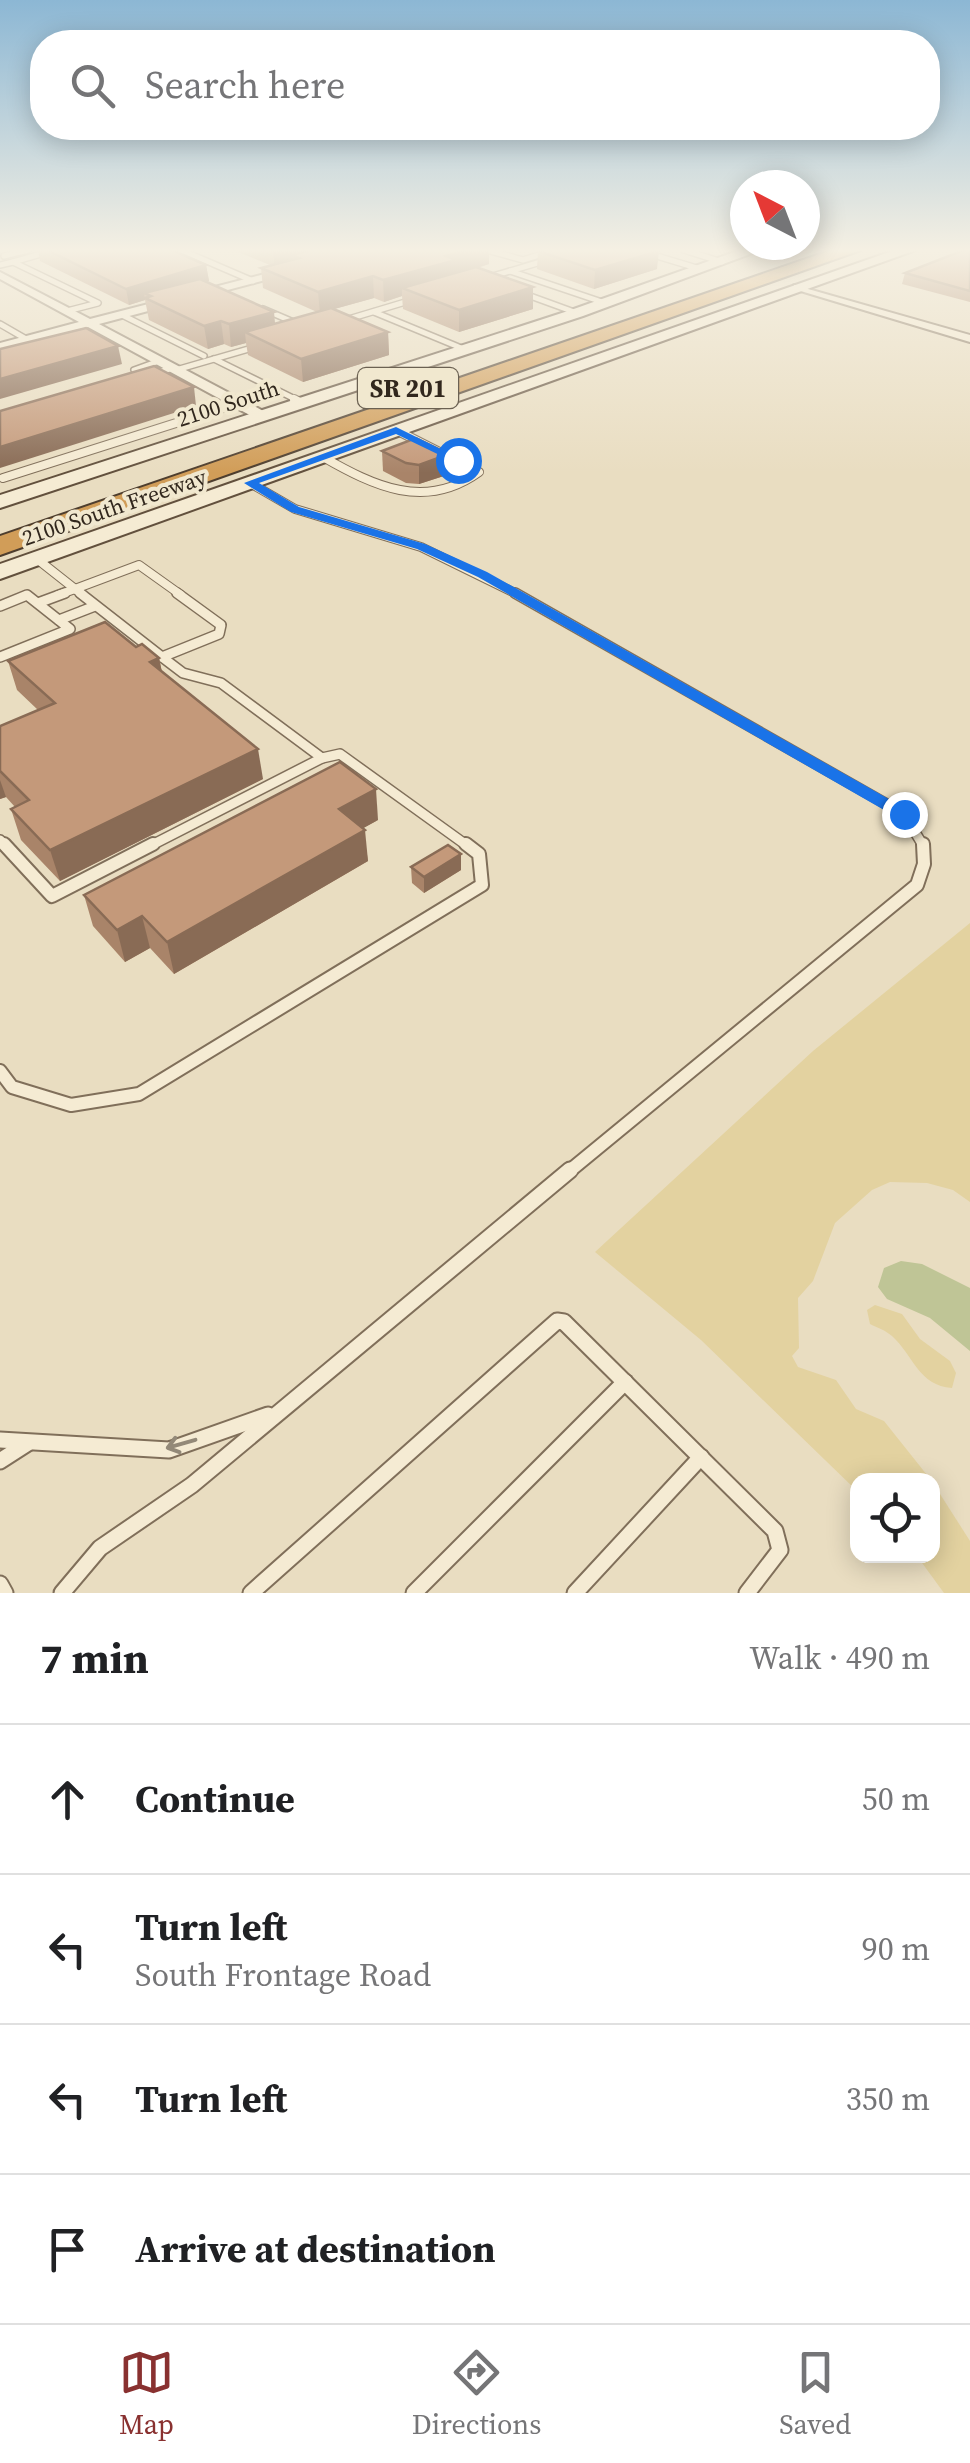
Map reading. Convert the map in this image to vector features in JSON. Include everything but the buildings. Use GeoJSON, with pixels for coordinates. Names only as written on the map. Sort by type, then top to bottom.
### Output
{"type":"FeatureCollection","features":[{"type":"Feature","properties":{"kind":"highway","name":"2100 South Freeway"},"geometry":{"type":"LineString","coordinates":[[0,526],[606,324]]}},
{"type":"Feature","properties":{"kind":"highway","name":"2100 South Freeway"},"geometry":{"type":"LineString","coordinates":[[0,546],[621,324]]}},
{"type":"Feature","properties":{"kind":"street"},"geometry":{"type":"LineString","coordinates":[[0,346],[84,324]]}},
{"type":"Feature","properties":{"kind":"street"},"geometry":{"type":"LineString","coordinates":[[91,324],[262,416]]}},
{"type":"Feature","properties":{"kind":"street","name":"2100 South"},"geometry":{"type":"LineString","coordinates":[[0,502],[543,324]]}},
{"type":"Feature","properties":{"kind":"street"},"geometry":{"type":"LineString","coordinates":[[0,572],[693,324]]}},
{"type":"Feature","properties":{"kind":"street"},"geometry":{"type":"LineString","coordinates":[[922,324],[970,339]]}},
{"type":"Feature","properties":{"kind":"lane"},"geometry":{"type":"LineString","coordinates":[[141,324],[204,356]]}},
{"type":"Feature","properties":{"kind":"lane"},"geometry":{"type":"LineString","coordinates":[[287,332],[304,327],[298,324]]}},
{"type":"Feature","properties":{"kind":"lane"},"geometry":{"type":"LineString","coordinates":[[404,324],[466,350]]}},
{"type":"Feature","properties":{"kind":"lane"},"geometry":{"type":"LineString","coordinates":[[2,326],[26,340]]}},
{"type":"Feature","properties":{"kind":"lane"},"geometry":{"type":"LineString","coordinates":[[90,338],[108,334]]}},
{"type":"Feature","properties":{"kind":"lane"},"geometry":{"type":"LineString","coordinates":[[120,378],[169,366],[204,356],[269,340],[214,359],[169,366],[136,368],[138,373]]}},
{"type":"Feature","properties":{"kind":"lane"},"geometry":{"type":"LineString","coordinates":[[214,359],[302,403]]}},
{"type":"Feature","properties":{"kind":"lane"},"geometry":{"type":"LineString","coordinates":[[2,477],[238,403]]}},
{"type":"Feature","properties":{"kind":"lane"},"geometry":{"type":"LineString","coordinates":[[322,456],[398,494],[412,497],[428,495],[478,472],[396,430]]}},
{"type":"Feature","properties":{"kind":"lane"},"geometry":{"type":"LineString","coordinates":[[2,477],[25,494]]}},
{"type":"Feature","properties":{"kind":"lane"},"geometry":{"type":"LineString","coordinates":[[62,1593],[100,1548],[192,1485],[916,885],[927,863],[922,838],[904,814],[483,574],[421,547],[295,509],[250,483]]}},
{"type":"Feature","properties":{"kind":"lane"},"geometry":{"type":"LineString","coordinates":[[37,559],[183,673],[220,683],[322,758]]}},
{"type":"Feature","properties":{"kind":"lane"},"geometry":{"type":"LineString","coordinates":[[38,604],[139,565],[222,625],[219,634],[162,658]]}},
{"type":"Feature","properties":{"kind":"lane"},"geometry":{"type":"LineString","coordinates":[[0,606],[28,596],[70,628],[0,656]]}},
{"type":"Feature","properties":{"kind":"lane"},"geometry":{"type":"LineString","coordinates":[[59,620],[95,606]]}},
{"type":"Feature","properties":{"kind":"lane"},"geometry":{"type":"LineString","coordinates":[[0,840],[52,896],[322,758],[340,754],[479,854],[482,884],[139,1094],[71,1105],[12,1087],[0,1071]]}},
{"type":"Feature","properties":{"kind":"lane"},"geometry":{"type":"LineString","coordinates":[[251,1593],[554,1322],[564,1322],[779,1538],[776,1559],[747,1593]]}},
{"type":"Feature","properties":{"kind":"lane"},"geometry":{"type":"LineString","coordinates":[[414,1593],[625,1382]]}},
{"type":"Feature","properties":{"kind":"lane"},"geometry":{"type":"LineString","coordinates":[[0,1440],[168,1450],[274,1414]]}},
{"type":"Feature","properties":{"kind":"lane"},"geometry":{"type":"LineString","coordinates":[[0,1461],[34,1440]]}},
{"type":"Feature","properties":{"kind":"lane"},"geometry":{"type":"LineString","coordinates":[[576,1593],[701,1457]]}},
{"type":"Feature","properties":{"kind":"lane"},"geometry":{"type":"LineString","coordinates":[[0,1584],[6,1593]]}},
{"type":"Feature","properties":{"kind":"green space"},"geometry":{"type":"Polygon","coordinates":[[[901,1261],[922,1264],[970,1288],[970,1351],[930,1318],[887,1299],[878,1287],[884,1268],[901,1261]]]}},
{"type":"Feature","properties":{"kind":"sand"},"geometry":{"type":"Polygon","coordinates":[[[970,923],[970,1202],[953,1190],[927,1183],[890,1182],[872,1190],[835,1223],[813,1281],[798,1298],[799,1348],[792,1356],[798,1367],[836,1380],[856,1409],[884,1421],[925,1473],[850,1473],[850,1484],[701,1340],[595,1252],[813,1051],[970,923]]]}},
{"type":"Feature","properties":{"kind":"sand"},"geometry":{"type":"Polygon","coordinates":[[[875,1305],[902,1314],[920,1339],[950,1361],[956,1373],[952,1388],[924,1376],[892,1336],[870,1324],[867,1310],[875,1305]]]}},
{"type":"Feature","properties":{"kind":"sand"},"geometry":{"type":"Polygon","coordinates":[[[940,1494],[970,1541],[970,1593],[944,1593],[922,1563],[940,1563],[940,1494]]]}},
{"type":"Feature","properties":{"kind":"route"},"geometry":{"type":"LineString","coordinates":[[458,460],[396,430],[250,483],[295,509],[421,547],[483,574],[904,814]]}}]}
